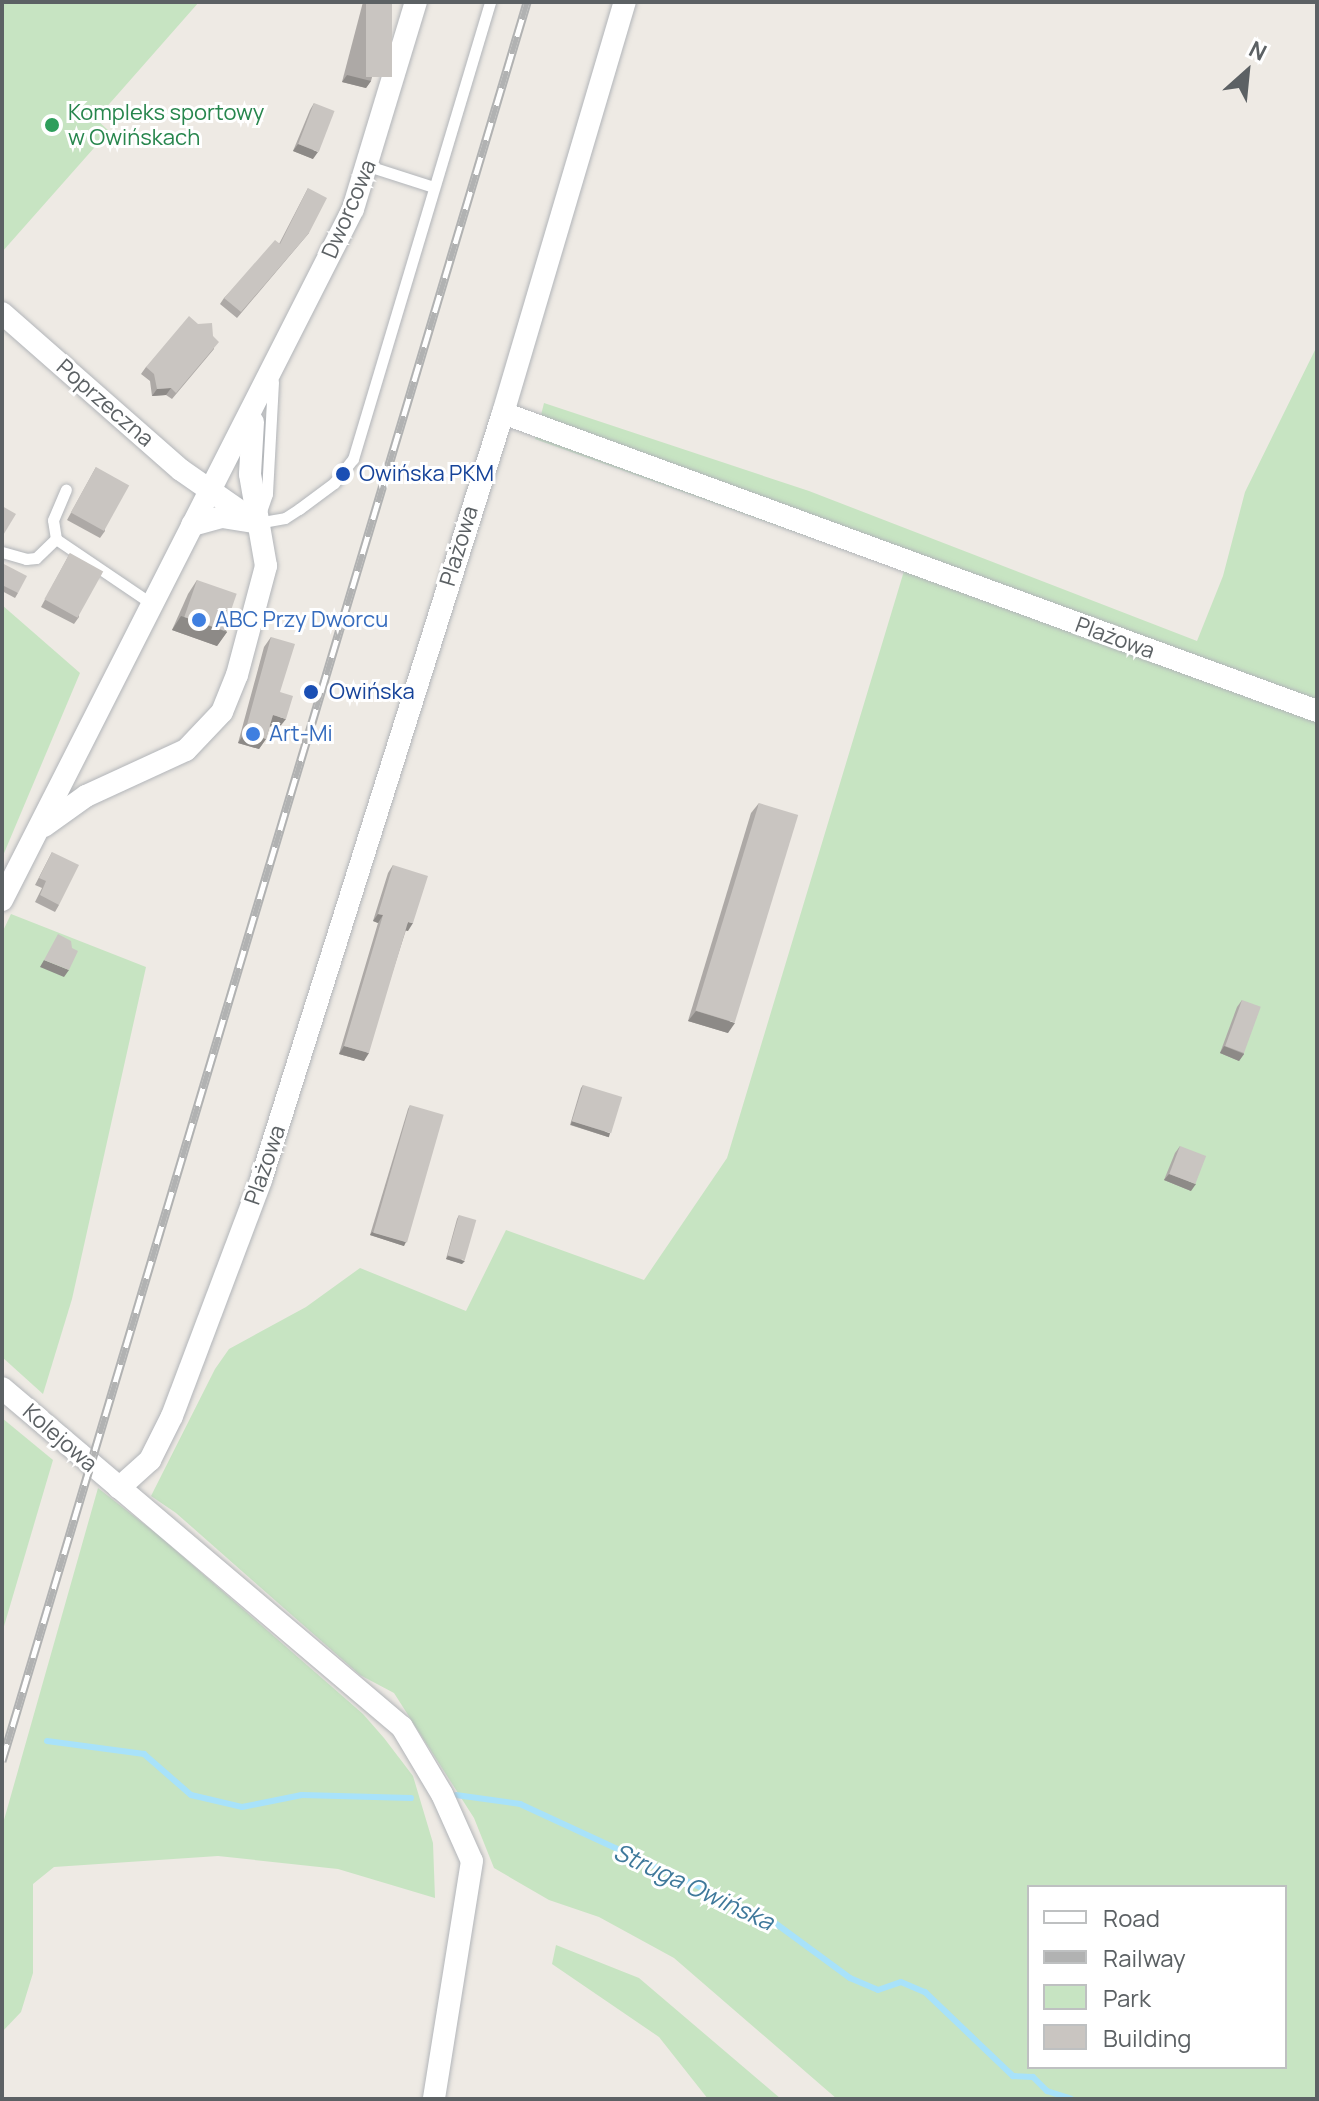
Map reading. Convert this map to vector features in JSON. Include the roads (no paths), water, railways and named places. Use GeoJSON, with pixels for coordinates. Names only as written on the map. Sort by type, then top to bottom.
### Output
{"type":"FeatureCollection","features":[{"type":"Feature","properties":{"kind":"street","name":"Dworcowa"},"geometry":{"type":"LineString","coordinates":[[2,900],[348,219],[368,166],[416,2]]}},
{"type":"Feature","properties":{"kind":"street"},"geometry":{"type":"LineString","coordinates":[[503,413],[625,2]]}},
{"type":"Feature","properties":{"kind":"street","name":"Poprzeczna"},"geometry":{"type":"LineString","coordinates":[[2,313],[181,470],[210,491]]}},
{"type":"Feature","properties":{"kind":"street","name":"Dworcowa"},"geometry":{"type":"LineString","coordinates":[[37,832],[67,807],[186,750],[222,712],[237,675],[264,582],[266,553],[257,523],[249,464],[256,405]]}},
{"type":"Feature","properties":{"kind":"street","name":"Plażowa"},"geometry":{"type":"LineString","coordinates":[[119,1488],[137,1474],[156,1450],[181,1397],[234,1256],[288,1096],[503,413],[1317,711]]}},
{"type":"Feature","properties":{"kind":"street"},"geometry":{"type":"LineString","coordinates":[[210,491],[257,523]]}},
{"type":"Feature","properties":{"kind":"street"},"geometry":{"type":"LineString","coordinates":[[192,525],[222,517],[257,523]]}},
{"type":"Feature","properties":{"kind":"street"},"geometry":{"type":"LineString","coordinates":[[74,761],[83,780],[98,790]]}},
{"type":"Feature","properties":{"kind":"street","name":"Kolejowa"},"geometry":{"type":"LineString","coordinates":[[2,1388],[402,1727],[442,1794],[472,1861],[434,2099]]}},
{"type":"Feature","properties":{"kind":"lane"},"geometry":{"type":"LineString","coordinates":[[275,366],[267,494],[257,523],[285,518],[324,491],[349,466],[490,2]]}},
{"type":"Feature","properties":{"kind":"lane"},"geometry":{"type":"LineString","coordinates":[[368,166],[434,187]]}},
{"type":"Feature","properties":{"kind":"lane"},"geometry":{"type":"LineString","coordinates":[[66,490],[53,520],[56,539],[152,604]]}},
{"type":"Feature","properties":{"kind":"lane"},"geometry":{"type":"LineString","coordinates":[[2,552],[26,559],[36,558],[56,539]]}},
{"type":"Feature","properties":{"kind":"waterway"},"geometry":{"type":"LineString","coordinates":[[47,1741],[144,1754],[191,1795],[242,1807],[302,1795],[411,1798]]}},
{"type":"Feature","properties":{"kind":"waterway","name":"Struga Owińska"},"geometry":{"type":"LineString","coordinates":[[456,1795],[520,1804],[771,1920],[850,1978],[878,1990],[901,1982],[925,1992],[1013,2076],[1033,2077],[1047,2091],[1071,2099]]}},
{"type":"Feature","properties":{"kind":"railway"},"geometry":{"type":"LineString","coordinates":[[2,1761],[527,2]]}},
{"type":"Feature","properties":{"kind":"place","name":"Kompleks sportowy w Owińskach"},"geometry":{"type":"Point","coordinates":[52,125]}},
{"type":"Feature","properties":{"kind":"place","name":"Owińska PKM"},"geometry":{"type":"Point","coordinates":[343,474]}},
{"type":"Feature","properties":{"kind":"place","name":"ABC Przy Dworcu"},"geometry":{"type":"Point","coordinates":[199,620]}},
{"type":"Feature","properties":{"kind":"place","name":"Owińska"},"geometry":{"type":"Point","coordinates":[311,692]}},
{"type":"Feature","properties":{"kind":"place","name":"Art-Mi"},"geometry":{"type":"Point","coordinates":[253,734]}}]}
